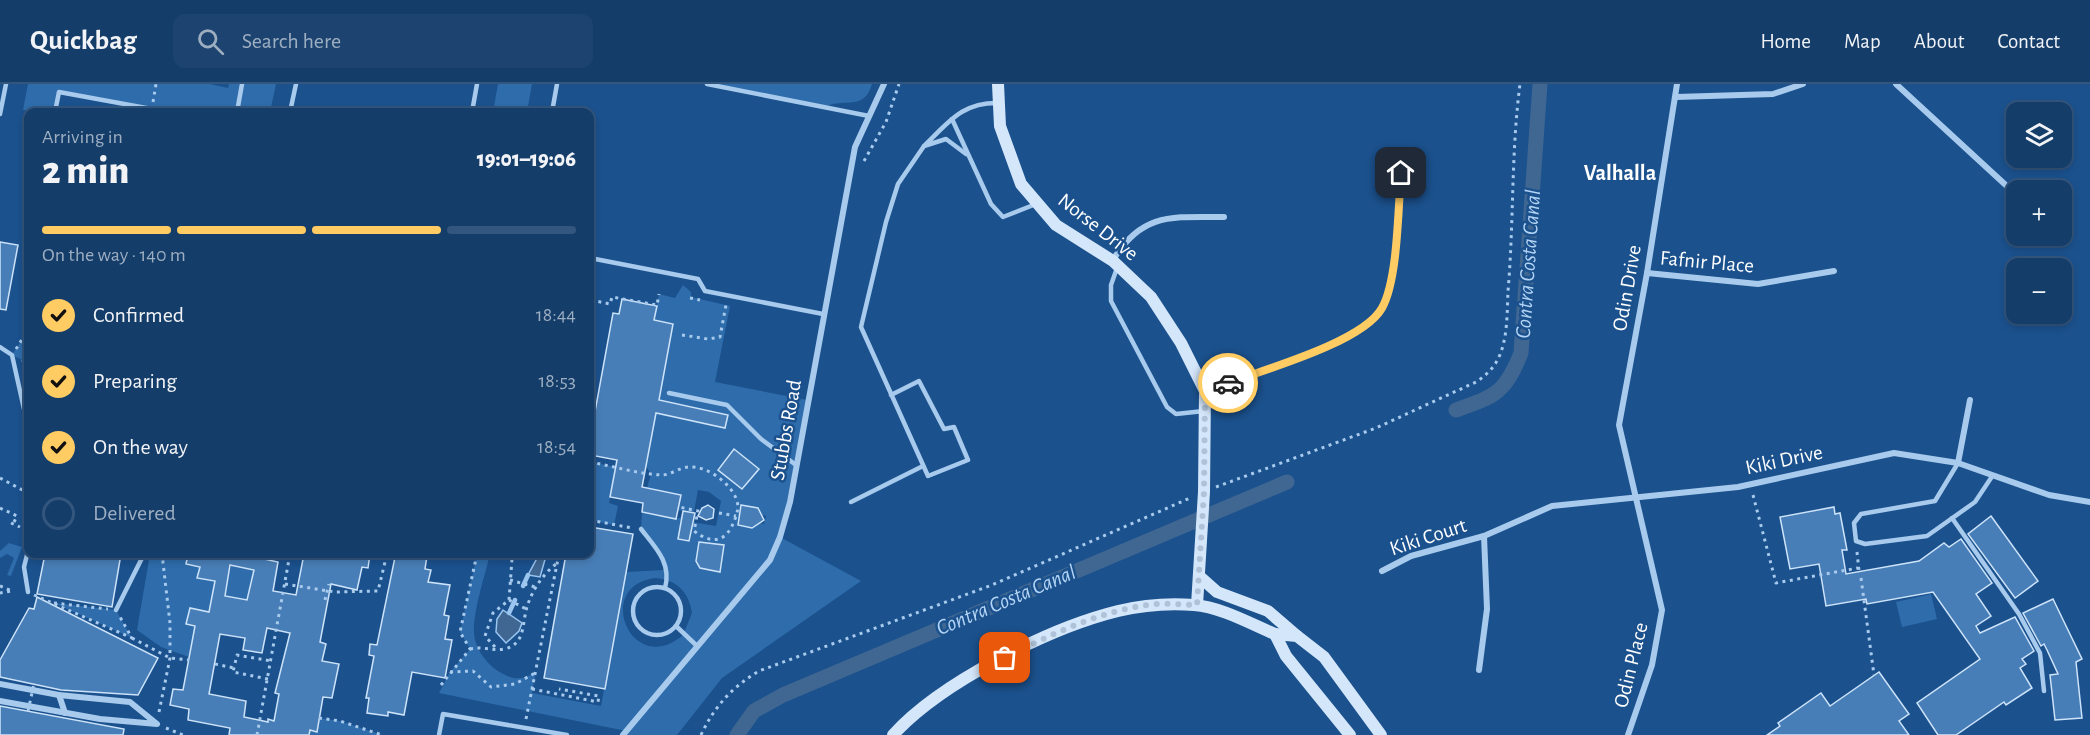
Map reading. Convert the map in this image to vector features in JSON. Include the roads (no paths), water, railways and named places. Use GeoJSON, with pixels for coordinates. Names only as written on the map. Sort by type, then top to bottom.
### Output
{"type":"FeatureCollection","features":[{"type":"Feature","properties":{"kind":"street","name":"Stubbs Road"},"geometry":{"type":"LineString","coordinates":[[623,735],[770,560],[780,537],[790,502],[855,147],[884,84]]}},
{"type":"Feature","properties":{"kind":"street","name":"Norse Drive"},"geometry":{"type":"LineString","coordinates":[[998,84],[1000,126],[1021,184],[1056,225],[1115,264],[1151,297],[1181,343],[1205,391],[1204,502],[1197,605]]}},
{"type":"Feature","properties":{"kind":"street","name":"Odin Drive"},"geometry":{"type":"LineString","coordinates":[[1636,497],[1619,425],[1647,273],[1677,84]]}},
{"type":"Feature","properties":{"kind":"street"},"geometry":{"type":"LineString","coordinates":[[1676,97],[1773,94],[1803,84]]}},
{"type":"Feature","properties":{"kind":"street"},"geometry":{"type":"LineString","coordinates":[[1896,84],[2006,185]]}},
{"type":"Feature","properties":{"kind":"street"},"geometry":{"type":"LineString","coordinates":[[1205,391],[1316,350],[1366,327],[1382,309],[1390,286],[1401,173]]}},
{"type":"Feature","properties":{"kind":"street"},"geometry":{"type":"LineString","coordinates":[[1115,264],[1124,242],[1141,226],[1168,217],[1224,217]]}},
{"type":"Feature","properties":{"kind":"street","name":"Fafnir Place"},"geometry":{"type":"LineString","coordinates":[[1647,273],[1758,284],[1834,271]]}},
{"type":"Feature","properties":{"kind":"street"},"geometry":{"type":"LineString","coordinates":[[1958,463],[1970,400]]}},
{"type":"Feature","properties":{"kind":"street","name":"Kiki Drive"},"geometry":{"type":"LineString","coordinates":[[1484,536],[1552,506],[1750,484],[1894,453],[1958,463],[2049,495],[2090,502]]}},
{"type":"Feature","properties":{"kind":"street","name":"Odin Place"},"geometry":{"type":"LineString","coordinates":[[1628,735],[1652,665],[1662,610],[1636,497]]}},
{"type":"Feature","properties":{"kind":"street"},"geometry":{"type":"LineString","coordinates":[[1479,670],[1487,609],[1484,536]]}},
{"type":"Feature","properties":{"kind":"street","name":"Kiki Court"},"geometry":{"type":"LineString","coordinates":[[1382,571],[1411,556],[1484,536]]}},
{"type":"Feature","properties":{"kind":"street"},"geometry":{"type":"LineString","coordinates":[[1199,576],[1217,592],[1268,611],[1324,657],[1381,735]]}},
{"type":"Feature","properties":{"kind":"street"},"geometry":{"type":"LineString","coordinates":[[893,735],[906,721],[949,686],[1042,639],[1116,611],[1156,604],[1197,605],[1275,634],[1297,636]]}},
{"type":"Feature","properties":{"kind":"street"},"geometry":{"type":"LineString","coordinates":[[1275,634],[1286,656],[1350,735]]}},
{"type":"Feature","properties":{"kind":"street"},"geometry":{"type":"LineString","coordinates":[[0,684],[59,695],[130,702],[157,724],[100,719],[0,701]]}},
{"type":"Feature","properties":{"kind":"street"},"geometry":{"type":"LineString","coordinates":[[59,695],[65,713]]}},
{"type":"Feature","properties":{"kind":"lane"},"geometry":{"type":"LineString","coordinates":[[0,114],[6,84]]}},
{"type":"Feature","properties":{"kind":"lane"},"geometry":{"type":"LineString","coordinates":[[238,108],[242,84]]}},
{"type":"Feature","properties":{"kind":"lane"},"geometry":{"type":"LineString","coordinates":[[291,108],[296,84]]}},
{"type":"Feature","properties":{"kind":"lane"},"geometry":{"type":"LineString","coordinates":[[473,108],[477,84]]}},
{"type":"Feature","properties":{"kind":"lane"},"geometry":{"type":"LineString","coordinates":[[553,108],[557,84]]}},
{"type":"Feature","properties":{"kind":"lane"},"geometry":{"type":"LineString","coordinates":[[707,84],[869,116]]}},
{"type":"Feature","properties":{"kind":"lane"},"geometry":{"type":"LineString","coordinates":[[56,108],[59,92],[147,108]]}},
{"type":"Feature","properties":{"kind":"lane"},"geometry":{"type":"LineString","coordinates":[[891,394],[919,381],[944,429],[954,427],[968,460],[928,476],[923,466],[861,327],[885,222],[898,184],[924,146],[952,119],[966,108],[981,103],[999,103]]}},
{"type":"Feature","properties":{"kind":"lane"},"geometry":{"type":"LineString","coordinates":[[952,119],[991,204],[1002,217],[1037,203]]}},
{"type":"Feature","properties":{"kind":"lane"},"geometry":{"type":"LineString","coordinates":[[924,146],[946,139],[967,154]]}},
{"type":"Feature","properties":{"kind":"lane"},"geometry":{"type":"LineString","coordinates":[[594,259],[698,279],[705,291],[823,314]]}},
{"type":"Feature","properties":{"kind":"lane"},"geometry":{"type":"LineString","coordinates":[[1115,264],[1111,301],[1167,407],[1176,414],[1206,411]]}},
{"type":"Feature","properties":{"kind":"lane"},"geometry":{"type":"LineString","coordinates":[[0,347],[12,355],[24,409]]}},
{"type":"Feature","properties":{"kind":"lane"},"geometry":{"type":"LineString","coordinates":[[669,393],[727,405],[761,439],[796,465]]}},
{"type":"Feature","properties":{"kind":"lane"},"geometry":{"type":"LineString","coordinates":[[1958,463],[1935,501],[1861,514],[1854,522],[1856,541],[1864,544],[1927,536],[1975,502],[1993,475]]}},
{"type":"Feature","properties":{"kind":"lane"},"geometry":{"type":"LineString","coordinates":[[851,502],[923,466]]}},
{"type":"Feature","properties":{"kind":"lane"},"geometry":{"type":"LineString","coordinates":[[1952,518],[2019,614],[2040,653],[2044,691]]}},
{"type":"Feature","properties":{"kind":"lane"},"geometry":{"type":"LineString","coordinates":[[641,529],[663,557],[666,570],[664,588]]}},
{"type":"Feature","properties":{"kind":"lane"},"geometry":{"type":"LineString","coordinates":[[26,558],[24,567],[28,592]]}},
{"type":"Feature","properties":{"kind":"lane"},"geometry":{"type":"LineString","coordinates":[[116,610],[142,558]]}},
{"type":"Feature","properties":{"kind":"lane"},"geometry":{"type":"LineString","coordinates":[[652,587],[664,588],[671,591],[681,604],[681,615],[676,626],[666,633],[654,634],[642,629],[634,615],[635,602],[642,592],[652,587]]}},
{"type":"Feature","properties":{"kind":"lane"},"geometry":{"type":"LineString","coordinates":[[676,626],[697,646]]}},
{"type":"Feature","properties":{"kind":"lane"},"geometry":{"type":"LineString","coordinates":[[440,735],[443,714],[567,735]]}},
{"type":"Feature","properties":{"kind":"waterway","name":"Contra Costa Canal"},"geometry":{"type":"LineString","coordinates":[[1456,410],[1481,401],[1498,391],[1510,377],[1521,353],[1540,84]]}},
{"type":"Feature","properties":{"kind":"waterway","name":"Contra Costa Canal"},"geometry":{"type":"LineString","coordinates":[[737,735],[754,711],[783,695],[1287,482]]}},
{"type":"Feature","properties":{"kind":"waterway"},"geometry":{"type":"LineString","coordinates":[[523,586],[528,575]]}},
{"type":"Feature","properties":{"kind":"waterway"},"geometry":{"type":"LineString","coordinates":[[509,613],[515,600]]}},
{"type":"Feature","properties":{"kind":"district","name":"Valhalla"},"geometry":{"type":"Point","coordinates":[1620,173]}}]}
